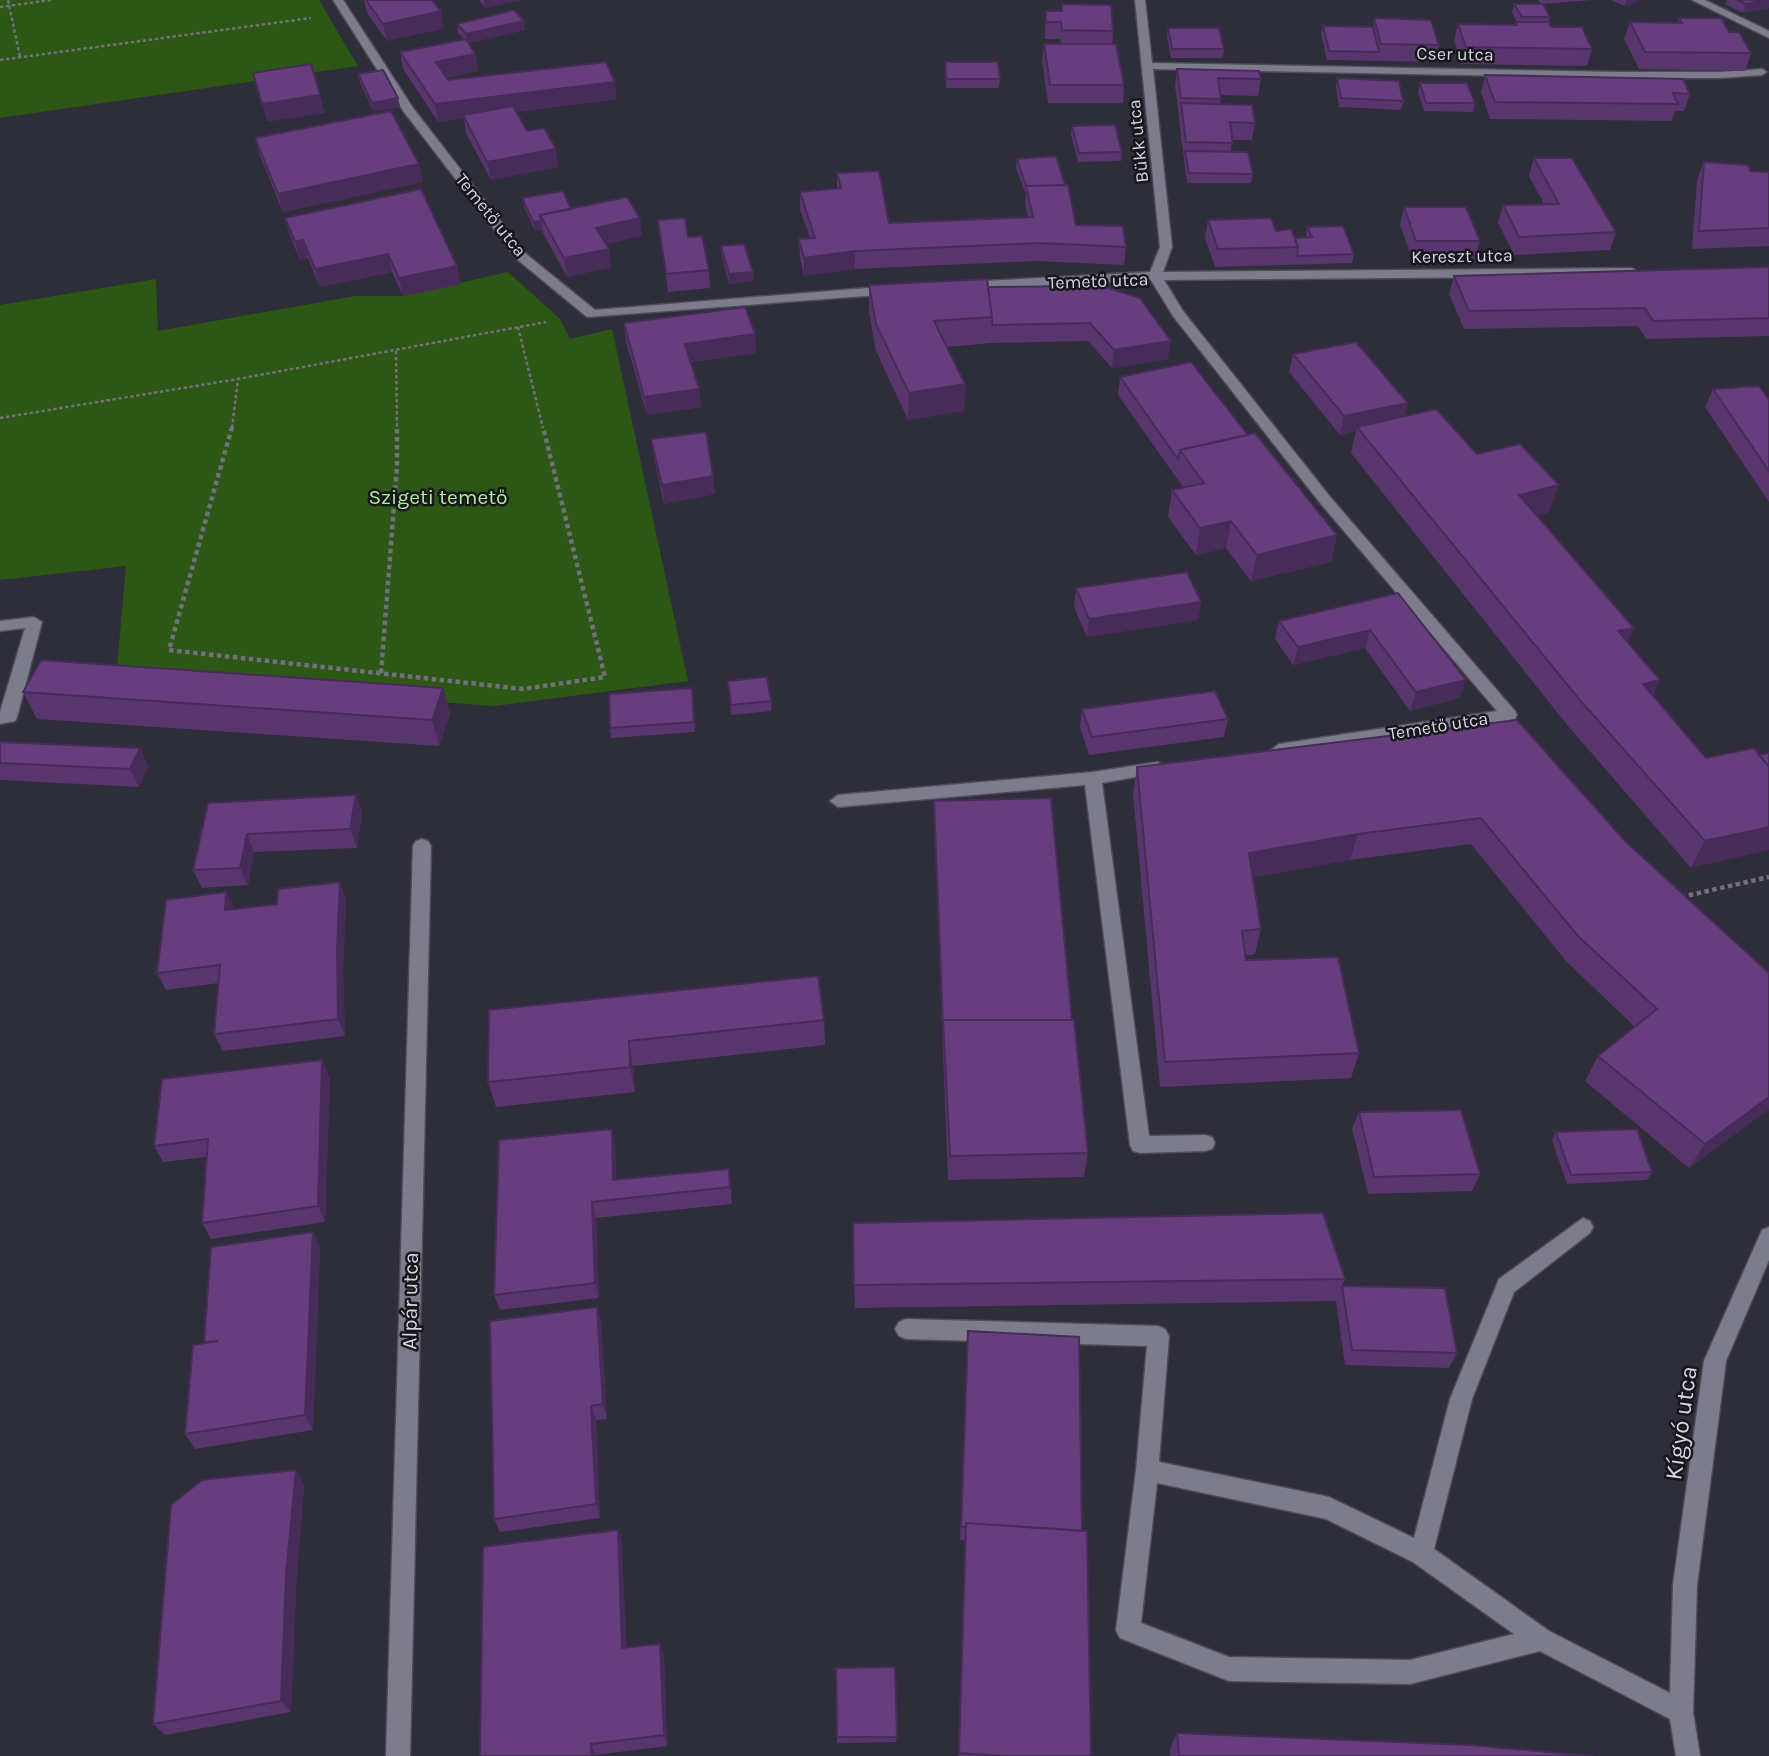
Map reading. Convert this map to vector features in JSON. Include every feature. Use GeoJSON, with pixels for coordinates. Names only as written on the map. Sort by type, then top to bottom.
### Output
{"type":"FeatureCollection","features":[{"type":"Feature","properties":{"kind":"street","name":"Temető utca"},"geometry":{"type":"LineString","coordinates":[[338,0],[408,110],[522,257],[592,314]]}},
{"type":"Feature","properties":{"kind":"street","name":"Bükk utca"},"geometry":{"type":"LineString","coordinates":[[1140,0],[1166,247],[1155,276]]}},
{"type":"Feature","properties":{"kind":"street"},"geometry":{"type":"LineString","coordinates":[[1697,0],[1769,35]]}},
{"type":"Feature","properties":{"kind":"street","name":"Cser utca"},"geometry":{"type":"LineString","coordinates":[[1147,66],[1620,75],[1720,75],[1762,72]]}},
{"type":"Feature","properties":{"kind":"street","name":"Kereszt utca"},"geometry":{"type":"LineString","coordinates":[[1155,276],[1643,272]]}},
{"type":"Feature","properties":{"kind":"street","name":"Temető utca"},"geometry":{"type":"LineString","coordinates":[[956,287],[1155,276],[1178,313],[1326,501],[1514,720],[1268,752]]}},
{"type":"Feature","properties":{"kind":"street"},"geometry":{"type":"LineString","coordinates":[[592,314],[903,289]]}},
{"type":"Feature","properties":{"kind":"street"},"geometry":{"type":"LineString","coordinates":[[0,626],[34,622],[9,717],[0,718]]}},
{"type":"Feature","properties":{"kind":"street"},"geometry":{"type":"LineString","coordinates":[[838,801],[1093,778],[1174,766]]}},
{"type":"Feature","properties":{"kind":"street"},"geometry":{"type":"LineString","coordinates":[[1093,778],[1140,1145],[1205,1143]]}},
{"type":"Feature","properties":{"kind":"street","name":"Alpár utca"},"geometry":{"type":"LineString","coordinates":[[398,1756],[422,846]]}},
{"type":"Feature","properties":{"kind":"street"},"geometry":{"type":"LineString","coordinates":[[1421,1554],[1461,1399],[1506,1286],[1583,1227]]}},
{"type":"Feature","properties":{"kind":"street","name":"Kígyó utca"},"geometry":{"type":"LineString","coordinates":[[1688,1756],[1681,1712],[1685,1585],[1715,1361],[1769,1236]]}},
{"type":"Feature","properties":{"kind":"street"},"geometry":{"type":"LineString","coordinates":[[906,1329],[1158,1336],[1147,1470],[1128,1630],[1229,1669],[1410,1672],[1541,1639]]}},
{"type":"Feature","properties":{"kind":"street"},"geometry":{"type":"LineString","coordinates":[[1147,1470],[1329,1508],[1421,1554],[1541,1639],[1681,1712]]}},
{"type":"Feature","properties":{"kind":"path"},"geometry":{"type":"LineString","coordinates":[[8,0],[20,57]]}},
{"type":"Feature","properties":{"kind":"path"},"geometry":{"type":"LineString","coordinates":[[0,7],[51,0]]}},
{"type":"Feature","properties":{"kind":"path"},"geometry":{"type":"LineString","coordinates":[[0,60],[317,17]]}},
{"type":"Feature","properties":{"kind":"path"},"geometry":{"type":"LineString","coordinates":[[0,418],[238,379],[592,314]]}},
{"type":"Feature","properties":{"kind":"path"},"geometry":{"type":"LineString","coordinates":[[238,379],[232,427],[169,650],[523,689],[605,677],[518,327]]}},
{"type":"Feature","properties":{"kind":"path"},"geometry":{"type":"LineString","coordinates":[[381,673],[397,467],[396,351]]}},
{"type":"Feature","properties":{"kind":"path"},"geometry":{"type":"LineString","coordinates":[[1672,899],[1769,877]]}},
{"type":"Feature","properties":{"kind":"green space"},"geometry":{"type":"Polygon","coordinates":[[[0,0],[319,0],[358,66],[0,118],[0,0]]]}},
{"type":"Feature","properties":{"kind":"green space","name":"Szigeti temető"},"geometry":{"type":"Polygon","coordinates":[[[508,272],[560,319],[570,339],[612,329],[688,681],[494,706],[116,679],[126,566],[0,580],[0,305],[156,279],[158,331],[355,296],[403,296],[508,272]]]}},
{"type":"Feature","properties":{"kind":"building"},"geometry":{"type":"Polygon","coordinates":[[[366,0],[432,0],[441,11],[383,24],[366,0]]]}},
{"type":"Feature","properties":{"kind":"building"},"geometry":{"type":"Polygon","coordinates":[[[1737,0],[1767,0],[1746,4],[1737,0]]]}},
{"type":"Feature","properties":{"kind":"building"},"geometry":{"type":"Polygon","coordinates":[[[1062,4],[1111,5],[1113,31],[1062,30],[1061,22],[1046,22],[1046,11],[1062,11],[1062,4]]]}},
{"type":"Feature","properties":{"kind":"building"},"geometry":{"type":"Polygon","coordinates":[[[1514,4],[1543,4],[1550,17],[1522,17],[1514,4]]]}},
{"type":"Feature","properties":{"kind":"building"},"geometry":{"type":"Polygon","coordinates":[[[514,10],[524,21],[466,34],[457,24],[514,10]]]}},
{"type":"Feature","properties":{"kind":"building"},"geometry":{"type":"Polygon","coordinates":[[[1374,18],[1431,20],[1439,45],[1381,44],[1374,18]]]}},
{"type":"Feature","properties":{"kind":"building"},"geometry":{"type":"Polygon","coordinates":[[[1679,18],[1721,18],[1729,32],[1739,32],[1751,53],[1645,52],[1630,22],[1682,23],[1679,18]]]}},
{"type":"Feature","properties":{"kind":"building"},"geometry":{"type":"Polygon","coordinates":[[[1516,22],[1549,22],[1551,27],[1582,27],[1592,49],[1466,47],[1458,24],[1517,25],[1516,22]]]}},
{"type":"Feature","properties":{"kind":"building"},"geometry":{"type":"Polygon","coordinates":[[[1323,26],[1373,27],[1379,52],[1329,51],[1323,26]]]}},
{"type":"Feature","properties":{"kind":"building"},"geometry":{"type":"Polygon","coordinates":[[[1168,28],[1219,28],[1224,49],[1172,49],[1168,28]]]}},
{"type":"Feature","properties":{"kind":"building"},"geometry":{"type":"Polygon","coordinates":[[[466,39],[475,54],[436,62],[448,80],[606,62],[615,82],[435,104],[400,52],[466,39]]]}},
{"type":"Feature","properties":{"kind":"building"},"geometry":{"type":"Polygon","coordinates":[[[1044,44],[1116,44],[1124,85],[1050,85],[1044,44]]]}},
{"type":"Feature","properties":{"kind":"building"},"geometry":{"type":"Polygon","coordinates":[[[945,62],[998,62],[1000,79],[946,79],[945,62]]]}},
{"type":"Feature","properties":{"kind":"building"},"geometry":{"type":"Polygon","coordinates":[[[311,64],[320,95],[262,104],[253,73],[311,64]]]}},
{"type":"Feature","properties":{"kind":"building"},"geometry":{"type":"Polygon","coordinates":[[[1177,69],[1259,71],[1261,79],[1218,78],[1221,99],[1181,98],[1177,69]]]}},
{"type":"Feature","properties":{"kind":"building"},"geometry":{"type":"Polygon","coordinates":[[[383,70],[398,98],[372,103],[358,74],[383,70]]]}},
{"type":"Feature","properties":{"kind":"building"},"geometry":{"type":"Polygon","coordinates":[[[1485,75],[1683,79],[1690,94],[1673,93],[1678,104],[1495,102],[1485,75]]]}},
{"type":"Feature","properties":{"kind":"building"},"geometry":{"type":"Polygon","coordinates":[[[1337,78],[1399,81],[1403,101],[1341,98],[1337,78]]]}},
{"type":"Feature","properties":{"kind":"building"},"geometry":{"type":"Polygon","coordinates":[[[1420,83],[1467,83],[1475,103],[1426,103],[1420,83]]]}},
{"type":"Feature","properties":{"kind":"building"},"geometry":{"type":"Polygon","coordinates":[[[1181,103],[1252,105],[1255,123],[1230,122],[1233,143],[1186,142],[1181,103]]]}},
{"type":"Feature","properties":{"kind":"building"},"geometry":{"type":"Polygon","coordinates":[[[513,106],[527,131],[544,128],[556,149],[487,162],[463,115],[513,106]]]}},
{"type":"Feature","properties":{"kind":"building"},"geometry":{"type":"Polygon","coordinates":[[[391,111],[419,164],[278,194],[255,138],[391,111]]]}},
{"type":"Feature","properties":{"kind":"building"},"geometry":{"type":"Polygon","coordinates":[[[1115,125],[1122,152],[1079,153],[1072,126],[1115,125]]]}},
{"type":"Feature","properties":{"kind":"building"},"geometry":{"type":"Polygon","coordinates":[[[1185,151],[1248,152],[1253,174],[1189,173],[1185,151]]]}},
{"type":"Feature","properties":{"kind":"building"},"geometry":{"type":"Polygon","coordinates":[[[1056,156],[1065,185],[1026,186],[1017,159],[1056,156]]]}},
{"type":"Feature","properties":{"kind":"building"},"geometry":{"type":"Polygon","coordinates":[[[1534,158],[1572,158],[1616,232],[1519,237],[1503,205],[1559,204],[1534,158]]]}},
{"type":"Feature","properties":{"kind":"building"},"geometry":{"type":"Polygon","coordinates":[[[1704,162],[1748,165],[1750,171],[1769,172],[1769,228],[1699,231],[1704,162]]]}},
{"type":"Feature","properties":{"kind":"building"},"geometry":{"type":"Polygon","coordinates":[[[879,171],[889,223],[1033,217],[1026,186],[1068,185],[1076,225],[1123,226],[1126,247],[1039,243],[855,251],[804,258],[799,239],[815,238],[800,192],[841,188],[837,173],[879,171]]]}},
{"type":"Feature","properties":{"kind":"building"},"geometry":{"type":"Polygon","coordinates":[[[421,189],[457,266],[399,278],[388,254],[315,269],[303,240],[295,242],[285,218],[421,189]]]}},
{"type":"Feature","properties":{"kind":"building"},"geometry":{"type":"Polygon","coordinates":[[[563,191],[571,209],[540,215],[541,221],[533,222],[522,198],[563,191]]]}},
{"type":"Feature","properties":{"kind":"building"},"geometry":{"type":"Polygon","coordinates":[[[627,197],[640,218],[596,228],[609,249],[564,258],[540,215],[627,197]]]}},
{"type":"Feature","properties":{"kind":"building"},"geometry":{"type":"Polygon","coordinates":[[[1404,207],[1466,207],[1480,241],[1416,241],[1404,207]]]}},
{"type":"Feature","properties":{"kind":"building"},"geometry":{"type":"Polygon","coordinates":[[[685,218],[688,237],[702,236],[709,270],[666,274],[658,220],[685,218]]]}},
{"type":"Feature","properties":{"kind":"building"},"geometry":{"type":"Polygon","coordinates":[[[1271,218],[1276,231],[1291,229],[1298,247],[1218,249],[1208,220],[1271,218]]]}},
{"type":"Feature","properties":{"kind":"building"},"geometry":{"type":"Polygon","coordinates":[[[1343,226],[1354,254],[1297,256],[1295,238],[1312,237],[1307,227],[1343,226]]]}},
{"type":"Feature","properties":{"kind":"building"},"geometry":{"type":"Polygon","coordinates":[[[744,244],[753,272],[729,274],[721,246],[744,244]]]}},
{"type":"Feature","properties":{"kind":"building"},"geometry":{"type":"Polygon","coordinates":[[[1769,267],[1769,318],[1653,321],[1645,308],[1469,311],[1454,276],[1769,267]]]}},
{"type":"Feature","properties":{"kind":"building"},"geometry":{"type":"Polygon","coordinates":[[[987,279],[992,317],[934,321],[965,384],[909,393],[876,324],[869,285],[987,279]]]}},
{"type":"Feature","properties":{"kind":"building"},"geometry":{"type":"Polygon","coordinates":[[[1102,286],[1140,298],[1171,341],[1114,350],[1090,323],[992,325],[988,287],[1102,286]]]}},
{"type":"Feature","properties":{"kind":"building"},"geometry":{"type":"Polygon","coordinates":[[[745,307],[755,334],[685,344],[699,389],[644,397],[624,323],[745,307]]]}},
{"type":"Feature","properties":{"kind":"building"},"geometry":{"type":"Polygon","coordinates":[[[1356,342],[1408,403],[1344,416],[1293,354],[1356,342]]]}},
{"type":"Feature","properties":{"kind":"building"},"geometry":{"type":"Polygon","coordinates":[[[1191,362],[1248,435],[1180,450],[1178,459],[1120,377],[1191,362]]]}},
{"type":"Feature","properties":{"kind":"building"},"geometry":{"type":"Polygon","coordinates":[[[1759,386],[1769,400],[1769,471],[1713,389],[1759,386]]]}},
{"type":"Feature","properties":{"kind":"building"},"geometry":{"type":"Polygon","coordinates":[[[1436,409],[1477,454],[1520,444],[1559,485],[1519,495],[1634,628],[1618,631],[1660,680],[1643,684],[1706,758],[1754,748],[1769,767],[1769,827],[1705,841],[1579,699],[1357,427],[1436,409]]]}},
{"type":"Feature","properties":{"kind":"building"},"geometry":{"type":"Polygon","coordinates":[[[706,432],[713,476],[662,485],[651,439],[706,432]]]}},
{"type":"Feature","properties":{"kind":"building"},"geometry":{"type":"Polygon","coordinates":[[[1255,433],[1337,535],[1257,555],[1231,521],[1200,528],[1172,490],[1204,483],[1180,450],[1255,433]]]}},
{"type":"Feature","properties":{"kind":"building"},"geometry":{"type":"Polygon","coordinates":[[[1187,572],[1201,602],[1089,619],[1076,588],[1187,572]]]}},
{"type":"Feature","properties":{"kind":"building"},"geometry":{"type":"Polygon","coordinates":[[[1398,593],[1466,680],[1416,692],[1370,630],[1298,647],[1279,621],[1398,593]]]}},
{"type":"Feature","properties":{"kind":"building"},"geometry":{"type":"Polygon","coordinates":[[[41,660],[443,688],[432,720],[23,692],[41,660]]]}},
{"type":"Feature","properties":{"kind":"building"},"geometry":{"type":"Polygon","coordinates":[[[767,677],[771,701],[731,705],[728,681],[767,677]]]}},
{"type":"Feature","properties":{"kind":"building"},"geometry":{"type":"Polygon","coordinates":[[[692,688],[694,722],[610,728],[609,694],[692,688]]]}},
{"type":"Feature","properties":{"kind":"building"},"geometry":{"type":"Polygon","coordinates":[[[1215,691],[1228,719],[1092,737],[1082,709],[1215,691]]]}},
{"type":"Feature","properties":{"kind":"building"},"geometry":{"type":"Polygon","coordinates":[[[1517,720],[1625,841],[1769,973],[1769,1097],[1705,1144],[1598,1056],[1657,1009],[1578,936],[1481,818],[1358,834],[1249,853],[1261,929],[1242,931],[1246,960],[1338,957],[1359,1053],[1165,1062],[1137,767],[1517,720]]]}},
{"type":"Feature","properties":{"kind":"building"},"geometry":{"type":"Polygon","coordinates":[[[0,742],[140,748],[130,769],[0,763],[0,742]]]}},
{"type":"Feature","properties":{"kind":"building"},"geometry":{"type":"Polygon","coordinates":[[[1769,753],[1769,767],[1759,755],[1769,753]]]}},
{"type":"Feature","properties":{"kind":"building"},"geometry":{"type":"Polygon","coordinates":[[[356,795],[350,829],[247,834],[240,868],[193,870],[208,803],[356,795]]]}},
{"type":"Feature","properties":{"kind":"building"},"geometry":{"type":"Polygon","coordinates":[[[1051,798],[1072,1020],[943,1020],[943,1027],[934,801],[1051,798]]]}},
{"type":"Feature","properties":{"kind":"building"},"geometry":{"type":"Polygon","coordinates":[[[340,882],[338,1019],[214,1034],[220,965],[157,973],[166,900],[226,892],[225,910],[277,904],[278,889],[340,882]]]}},
{"type":"Feature","properties":{"kind":"building"},"geometry":{"type":"Polygon","coordinates":[[[818,976],[824,1020],[629,1041],[630,1067],[488,1082],[489,1010],[818,976]]]}},
{"type":"Feature","properties":{"kind":"building"},"geometry":{"type":"Polygon","coordinates":[[[943,1020],[1074,1020],[1088,1153],[950,1156],[943,1020]]]}},
{"type":"Feature","properties":{"kind":"building"},"geometry":{"type":"Polygon","coordinates":[[[322,1060],[318,1206],[202,1223],[208,1139],[154,1146],[162,1079],[322,1060]]]}},
{"type":"Feature","properties":{"kind":"building"},"geometry":{"type":"Polygon","coordinates":[[[1461,1110],[1480,1174],[1374,1177],[1359,1112],[1461,1110]]]}},
{"type":"Feature","properties":{"kind":"building"},"geometry":{"type":"Polygon","coordinates":[[[612,1129],[613,1180],[729,1169],[730,1187],[592,1202],[595,1283],[494,1295],[499,1140],[612,1129]]]}},
{"type":"Feature","properties":{"kind":"building"},"geometry":{"type":"Polygon","coordinates":[[[1637,1129],[1652,1172],[1571,1175],[1556,1132],[1637,1129]]]}},
{"type":"Feature","properties":{"kind":"building"},"geometry":{"type":"Polygon","coordinates":[[[1323,1213],[1345,1279],[854,1285],[853,1223],[1323,1213]]]}},
{"type":"Feature","properties":{"kind":"building"},"geometry":{"type":"Polygon","coordinates":[[[313,1232],[305,1415],[185,1434],[193,1345],[218,1341],[204,1342],[211,1247],[313,1232]]]}},
{"type":"Feature","properties":{"kind":"building"},"geometry":{"type":"Polygon","coordinates":[[[1342,1286],[1445,1288],[1457,1353],[1352,1350],[1342,1286]]]}},
{"type":"Feature","properties":{"kind":"building"},"geometry":{"type":"Polygon","coordinates":[[[597,1307],[603,1404],[591,1406],[596,1504],[494,1519],[490,1321],[597,1307]]]}},
{"type":"Feature","properties":{"kind":"building"},"geometry":{"type":"Polygon","coordinates":[[[968,1331],[1079,1337],[1082,1531],[966,1523],[966,1527],[961,1527],[968,1331]]]}},
{"type":"Feature","properties":{"kind":"building"},"geometry":{"type":"Polygon","coordinates":[[[296,1470],[286,1575],[281,1701],[153,1724],[171,1505],[202,1480],[296,1470]]]}},
{"type":"Feature","properties":{"kind":"building"},"geometry":{"type":"Polygon","coordinates":[[[966,1523],[1087,1531],[1091,1756],[959,1753],[966,1523]]]}},
{"type":"Feature","properties":{"kind":"building"},"geometry":{"type":"Polygon","coordinates":[[[618,1530],[622,1648],[660,1644],[664,1735],[591,1744],[591,1756],[480,1756],[483,1547],[618,1530]]]}},
{"type":"Feature","properties":{"kind":"building"},"geometry":{"type":"Polygon","coordinates":[[[895,1667],[897,1737],[837,1737],[836,1668],[895,1667]]]}},
{"type":"Feature","properties":{"kind":"building"},"geometry":{"type":"Polygon","coordinates":[[[1177,1733],[1470,1745],[1593,1756],[1179,1756],[1177,1733]]]}}]}
